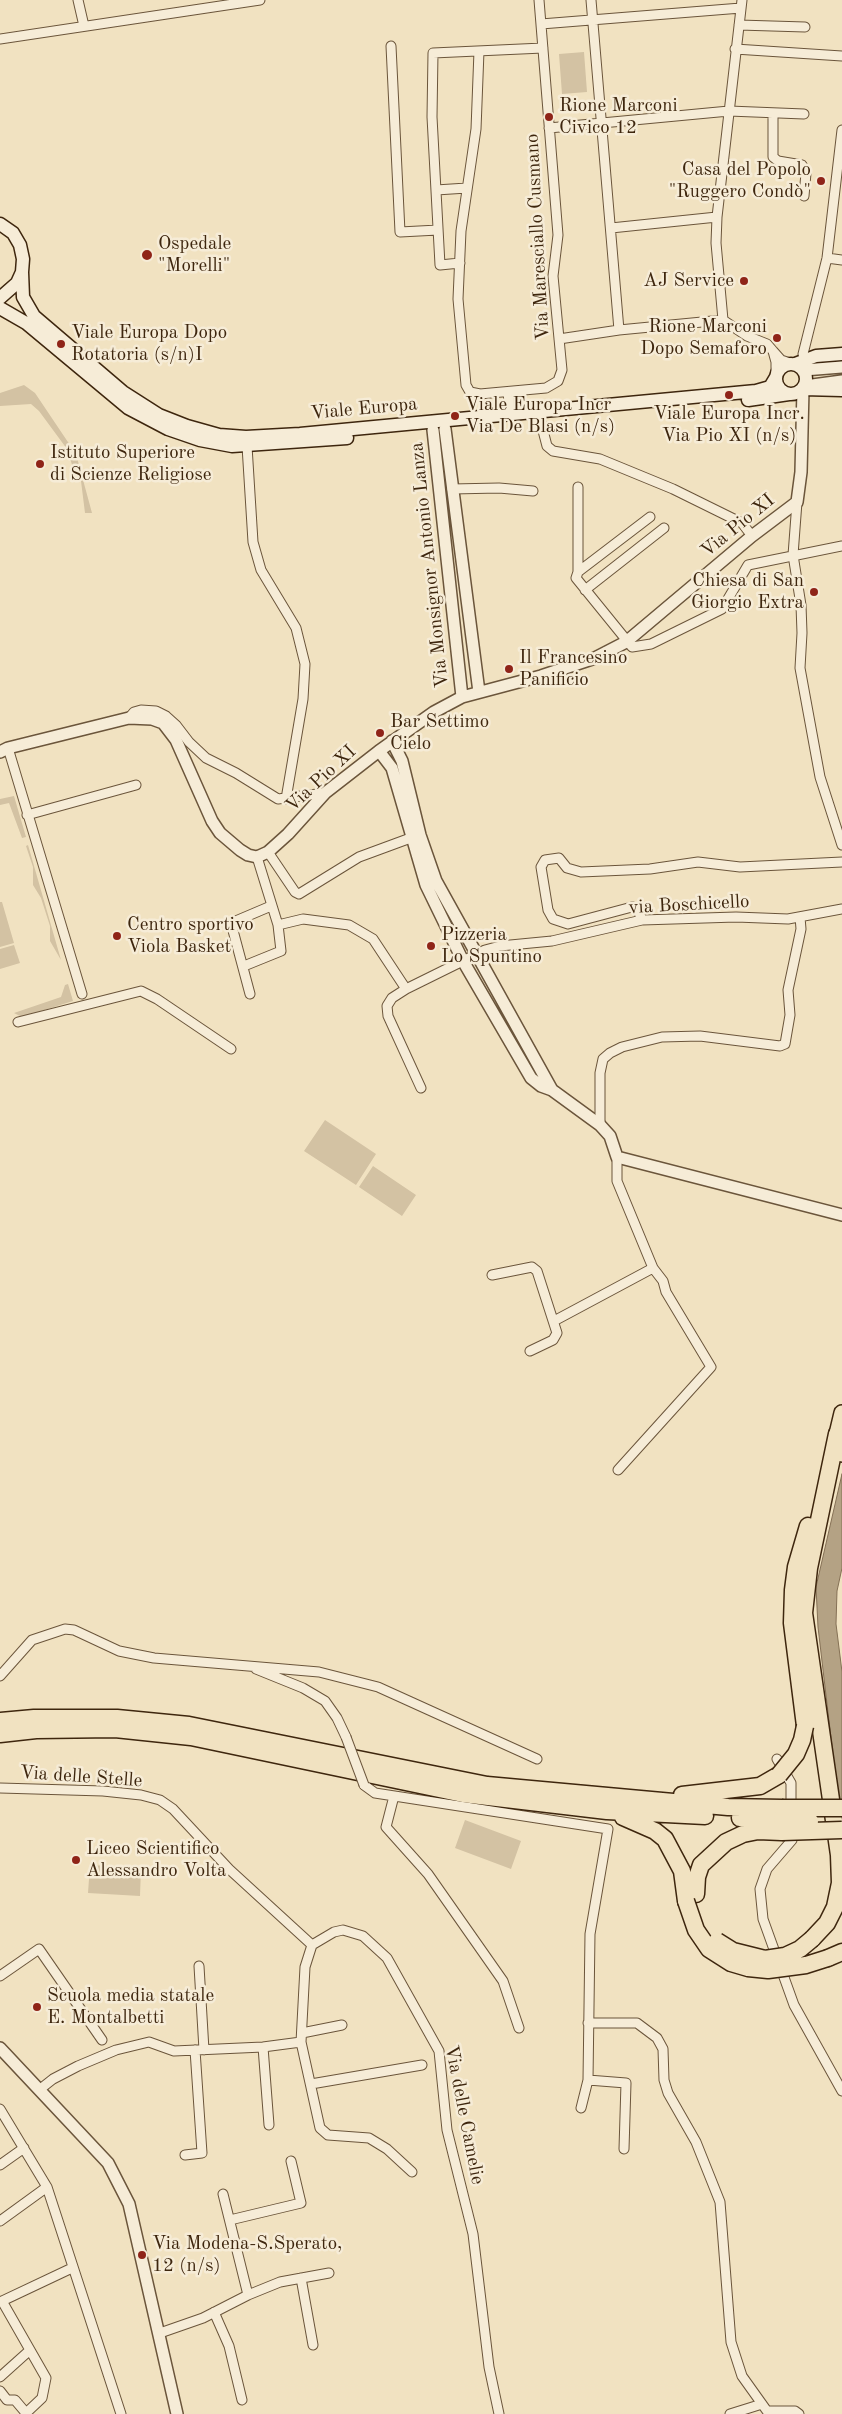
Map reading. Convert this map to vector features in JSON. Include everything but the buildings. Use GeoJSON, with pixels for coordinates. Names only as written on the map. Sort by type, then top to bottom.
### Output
{"type":"FeatureCollection","features":[{"type":"Feature","properties":{"kind":"highway"},"geometry":{"type":"LineString","coordinates":[[606,1804],[636,1794],[687,1796],[760,1786],[778,1767],[796,1754],[805,1726],[792,1624],[793,1590],[796,1567],[824,1462],[837,1434]]}},
{"type":"Feature","properties":{"kind":"highway"},"geometry":{"type":"LineString","coordinates":[[0,1721],[34,1718],[117,1718],[190,1725],[487,1785],[606,1804],[666,1839],[682,1871],[702,1921],[711,1935],[722,1946],[733,1952],[765,1959],[784,1956],[800,1949],[812,1940],[826,1923],[835,1907],[840,1882],[838,1855],[804,1613],[809,1568],[837,1434]]}},
{"type":"Feature","properties":{"kind":"highway"},"geometry":{"type":"LineString","coordinates":[[0,1734],[36,1730],[115,1730],[190,1737],[463,1794],[606,1804],[728,1807],[782,1820],[842,1830]]}},
{"type":"Feature","properties":{"kind":"highway"},"geometry":{"type":"LineString","coordinates":[[835,1955],[806,1965],[768,1970],[748,1968],[731,1963],[709,1949],[696,1930],[691,1897],[701,1865],[726,1842],[782,1820],[842,1808]]}},
{"type":"Feature","properties":{"kind":"highway"},"geometry":{"type":"LineString","coordinates":[[782,1820],[842,1821]]}},
{"type":"Feature","properties":{"kind":"main road","name":"Viale Europa"},"geometry":{"type":"LineString","coordinates":[[1,224],[12,233],[20,245],[23,258],[22,290],[26,304],[41,322],[134,401],[159,415],[203,431],[233,436],[253,436],[756,391],[770,387],[776,376]]}},
{"type":"Feature","properties":{"kind":"main road"},"geometry":{"type":"LineString","coordinates":[[0,298],[9,292],[22,272]]}},
{"type":"Feature","properties":{"kind":"main road","name":"Viale Europa"},"geometry":{"type":"LineString","coordinates":[[0,308],[26,322],[116,398],[142,417],[168,429],[200,440],[232,446],[540,420],[789,394]]}},
{"type":"Feature","properties":{"kind":"main road"},"geometry":{"type":"LineString","coordinates":[[842,354],[816,356],[781,367],[776,376],[780,390],[789,394],[794,394],[804,387],[842,390]]}},
{"type":"Feature","properties":{"kind":"main road"},"geometry":{"type":"LineString","coordinates":[[798,363],[806,379],[804,387]]}},
{"type":"Feature","properties":{"kind":"main road"},"geometry":{"type":"LineString","coordinates":[[842,1413],[837,1434],[838,1449],[842,1454]]}},
{"type":"Feature","properties":{"kind":"street"},"geometry":{"type":"LineString","coordinates":[[78,0],[84,26]]}},
{"type":"Feature","properties":{"kind":"street"},"geometry":{"type":"LineString","coordinates":[[0,39],[84,26],[187,5],[260,0]]}},
{"type":"Feature","properties":{"kind":"street","name":"Via Maresciallo Cusmano"},"geometry":{"type":"LineString","coordinates":[[508,392],[546,388],[558,381],[562,370],[553,276],[558,235],[539,0]]}},
{"type":"Feature","properties":{"kind":"street"},"geometry":{"type":"LineString","coordinates":[[591,0],[603,123],[619,330]]}},
{"type":"Feature","properties":{"kind":"street"},"geometry":{"type":"LineString","coordinates":[[541,24],[593,21],[712,5],[742,4],[735,49],[717,217],[716,243],[723,320]]}},
{"type":"Feature","properties":{"kind":"street"},"geometry":{"type":"LineString","coordinates":[[739,24],[805,27]]}},
{"type":"Feature","properties":{"kind":"street"},"geometry":{"type":"LineString","coordinates":[[390,46],[400,232],[438,230]]}},
{"type":"Feature","properties":{"kind":"street"},"geometry":{"type":"LineString","coordinates":[[460,263],[440,265],[432,117],[433,53],[543,48]]}},
{"type":"Feature","properties":{"kind":"street"},"geometry":{"type":"LineString","coordinates":[[735,49],[842,56]]}},
{"type":"Feature","properties":{"kind":"street"},"geometry":{"type":"LineString","coordinates":[[479,51],[476,129],[461,231],[458,299],[466,386],[470,392],[480,394],[508,392],[510,414]]}},
{"type":"Feature","properties":{"kind":"street"},"geometry":{"type":"LineString","coordinates":[[549,128],[729,111],[804,114]]}},
{"type":"Feature","properties":{"kind":"street"},"geometry":{"type":"LineString","coordinates":[[774,113],[774,158],[778,161],[802,165],[806,173],[804,196]]}},
{"type":"Feature","properties":{"kind":"street"},"geometry":{"type":"LineString","coordinates":[[798,363],[828,258],[840,172],[842,130]]}},
{"type":"Feature","properties":{"kind":"street"},"geometry":{"type":"LineString","coordinates":[[436,190],[467,188]]}},
{"type":"Feature","properties":{"kind":"street"},"geometry":{"type":"LineString","coordinates":[[611,228],[717,217]]}},
{"type":"Feature","properties":{"kind":"street"},"geometry":{"type":"LineString","coordinates":[[828,258],[842,260]]}},
{"type":"Feature","properties":{"kind":"street"},"geometry":{"type":"LineString","coordinates":[[559,339],[619,330],[723,320],[747,336],[767,344],[781,360],[842,367]]}},
{"type":"Feature","properties":{"kind":"street"},"geometry":{"type":"LineString","coordinates":[[773,351],[776,362],[776,376]]}},
{"type":"Feature","properties":{"kind":"street"},"geometry":{"type":"LineString","coordinates":[[804,387],[842,381]]}},
{"type":"Feature","properties":{"kind":"street","name":"Via Pio XI"},"geometry":{"type":"LineString","coordinates":[[257,857],[268,852],[288,834],[325,793],[378,751],[434,712],[462,697],[595,658],[626,642],[752,536],[797,502],[801,472],[804,387]]}},
{"type":"Feature","properties":{"kind":"street"},"geometry":{"type":"LineString","coordinates":[[789,394],[802,410]]}},
{"type":"Feature","properties":{"kind":"street"},"geometry":{"type":"LineString","coordinates":[[540,420],[547,446],[553,451],[600,459],[673,490],[742,523],[752,536]]}},
{"type":"Feature","properties":{"kind":"street","name":"Via Monsignor Antonio Lanza"},"geometry":{"type":"LineString","coordinates":[[439,429],[452,489],[479,692]]}},
{"type":"Feature","properties":{"kind":"street","name":"Via Monsignor Antonio Lanza"},"geometry":{"type":"LineString","coordinates":[[439,429],[462,697]]}},
{"type":"Feature","properties":{"kind":"street"},"geometry":{"type":"LineString","coordinates":[[247,446],[253,542],[261,570],[296,628],[305,664],[303,699],[286,799]]}},
{"type":"Feature","properties":{"kind":"street"},"geometry":{"type":"LineString","coordinates":[[578,487],[578,572],[576,578],[626,642],[632,647],[651,644],[722,609],[748,565],[842,546]]}},
{"type":"Feature","properties":{"kind":"street"},"geometry":{"type":"LineString","coordinates":[[452,489],[499,488],[533,492]]}},
{"type":"Feature","properties":{"kind":"street"},"geometry":{"type":"LineString","coordinates":[[797,502],[793,555],[801,606],[800,668],[820,777],[842,845]]}},
{"type":"Feature","properties":{"kind":"street"},"geometry":{"type":"LineString","coordinates":[[578,572],[650,517]]}},
{"type":"Feature","properties":{"kind":"street"},"geometry":{"type":"LineString","coordinates":[[585,590],[664,528]]}},
{"type":"Feature","properties":{"kind":"street"},"geometry":{"type":"LineString","coordinates":[[129,718],[134,712],[141,710],[156,711],[166,716],[206,758],[236,773],[278,799],[325,793]]}},
{"type":"Feature","properties":{"kind":"street"},"geometry":{"type":"LineString","coordinates":[[82,994],[27,815],[4,750],[129,718],[152,720],[163,724],[169,730],[176,740],[212,822],[220,833],[240,850],[248,855],[257,857],[278,925],[281,951],[244,966]]}},
{"type":"Feature","properties":{"kind":"street"},"geometry":{"type":"LineString","coordinates":[[392,741],[402,761],[415,837],[426,885],[463,961],[530,1078],[541,1086],[552,1090],[600,1125],[610,1136],[616,1157],[616,1182],[653,1268],[663,1281],[666,1292],[711,1367],[618,1470]]}},
{"type":"Feature","properties":{"kind":"street"},"geometry":{"type":"LineString","coordinates":[[378,751],[392,768],[415,837],[436,880],[552,1090]]}},
{"type":"Feature","properties":{"kind":"street"},"geometry":{"type":"LineString","coordinates":[[27,815],[136,785]]}},
{"type":"Feature","properties":{"kind":"street"},"geometry":{"type":"LineString","coordinates":[[268,852],[295,892],[299,894],[359,858],[415,837]]}},
{"type":"Feature","properties":{"kind":"street"},"geometry":{"type":"LineString","coordinates":[[642,920],[637,908],[632,907],[568,924],[553,919],[548,910],[541,867],[545,860],[559,858],[567,868],[581,872],[650,869],[698,862],[740,867],[842,862]]}},
{"type":"Feature","properties":{"kind":"street"},"geometry":{"type":"LineString","coordinates":[[250,994],[231,923],[271,906]]}},
{"type":"Feature","properties":{"kind":"street"},"geometry":{"type":"LineString","coordinates":[[600,1125],[600,1073],[603,1059],[616,1050],[662,1037],[700,1036],[780,1046],[785,1044],[790,1015],[788,990],[800,929],[800,917],[842,909]]}},
{"type":"Feature","properties":{"kind":"street","name":"via Boschicello"},"geometry":{"type":"LineString","coordinates":[[421,1088],[387,1011],[387,1006],[392,998],[406,989],[463,961],[500,946],[552,941],[642,920],[736,917],[788,919],[800,917]]}},
{"type":"Feature","properties":{"kind":"street"},"geometry":{"type":"LineString","coordinates":[[278,925],[303,918],[349,925],[373,940],[406,989]]}},
{"type":"Feature","properties":{"kind":"street"},"geometry":{"type":"LineString","coordinates":[[18,1022],[141,991],[158,999],[231,1049]]}},
{"type":"Feature","properties":{"kind":"street"},"geometry":{"type":"LineString","coordinates":[[616,1157],[842,1215]]}},
{"type":"Feature","properties":{"kind":"street"},"geometry":{"type":"LineString","coordinates":[[492,1275],[532,1267],[537,1271],[557,1333],[553,1340],[530,1351]]}},
{"type":"Feature","properties":{"kind":"street"},"geometry":{"type":"LineString","coordinates":[[554,1321],[653,1268]]}},
{"type":"Feature","properties":{"kind":"street"},"geometry":{"type":"LineString","coordinates":[[0,1676],[32,1640],[65,1629],[74,1630],[119,1650],[154,1658],[319,1672],[378,1687],[537,1759]]}},
{"type":"Feature","properties":{"kind":"street"},"geometry":{"type":"LineString","coordinates":[[250,1666],[303,1688],[325,1701],[337,1718],[346,1737],[364,1785],[375,1793],[608,1829],[590,1934],[588,2080],[581,2108]]}},
{"type":"Feature","properties":{"kind":"street"},"geometry":{"type":"LineString","coordinates":[[778,1767],[791,1783],[792,1840],[767,1868],[760,1889],[764,1920],[794,2005],[842,2091]]}},
{"type":"Feature","properties":{"kind":"street","name":"Via delle Stelle"},"geometry":{"type":"LineString","coordinates":[[0,1788],[104,1791],[142,1795],[160,1800],[173,1809],[229,1869],[312,1945]]}},
{"type":"Feature","properties":{"kind":"street"},"geometry":{"type":"LineString","coordinates":[[394,1796],[386,1827],[428,1874],[503,1981],[519,2028]]}},
{"type":"Feature","properties":{"kind":"street","name":"Via delle Camelie"},"geometry":{"type":"LineString","coordinates":[[312,1945],[334,1932],[343,1930],[363,1936],[387,1958],[438,2052],[447,2130],[473,2234],[489,2367],[499,2414]]}},
{"type":"Feature","properties":{"kind":"street"},"geometry":{"type":"LineString","coordinates":[[312,1945],[305,1967],[302,2037],[320,2128],[328,2135],[369,2138],[387,2149],[412,2172]]}},
{"type":"Feature","properties":{"kind":"street"},"geometry":{"type":"LineString","coordinates":[[0,1976],[39,1949],[102,2040]]}},
{"type":"Feature","properties":{"kind":"street"},"geometry":{"type":"LineString","coordinates":[[185,2156],[202,2153],[199,1966]]}},
{"type":"Feature","properties":{"kind":"street"},"geometry":{"type":"LineString","coordinates":[[588,2023],[637,2023],[657,2038],[663,2049],[664,2080],[668,2093],[696,2142],[720,2202],[731,2342],[742,2376],[765,2410]]}},
{"type":"Feature","properties":{"kind":"street"},"geometry":{"type":"LineString","coordinates":[[39,2090],[53,2079],[78,2066],[116,2050],[149,2042],[174,2051],[263,2047],[342,2025]]}},
{"type":"Feature","properties":{"kind":"street"},"geometry":{"type":"LineString","coordinates":[[263,2047],[269,2125]]}},
{"type":"Feature","properties":{"kind":"street"},"geometry":{"type":"LineString","coordinates":[[0,2048],[108,2163],[129,2204],[177,2414]]}},
{"type":"Feature","properties":{"kind":"street"},"geometry":{"type":"LineString","coordinates":[[311,2084],[422,2065]]}},
{"type":"Feature","properties":{"kind":"street"},"geometry":{"type":"LineString","coordinates":[[588,2080],[626,2083],[624,2149]]}},
{"type":"Feature","properties":{"kind":"street"},"geometry":{"type":"LineString","coordinates":[[0,2109],[47,2187],[121,2414]]}},
{"type":"Feature","properties":{"kind":"street"},"geometry":{"type":"LineString","coordinates":[[0,2165],[24,2148]]}},
{"type":"Feature","properties":{"kind":"street"},"geometry":{"type":"LineString","coordinates":[[230,2220],[301,2203],[291,2161]]}},
{"type":"Feature","properties":{"kind":"street"},"geometry":{"type":"LineString","coordinates":[[0,2221],[47,2187]]}},
{"type":"Feature","properties":{"kind":"street"},"geometry":{"type":"LineString","coordinates":[[224,2194],[248,2295]]}},
{"type":"Feature","properties":{"kind":"street"},"geometry":{"type":"LineString","coordinates":[[0,2391],[7,2400],[15,2400],[25,2414],[42,2398],[46,2378],[1,2301],[72,2268]]}},
{"type":"Feature","properties":{"kind":"street"},"geometry":{"type":"LineString","coordinates":[[160,2333],[214,2312],[280,2282],[329,2273]]}},
{"type":"Feature","properties":{"kind":"street"},"geometry":{"type":"LineString","coordinates":[[301,2278],[313,2346]]}},
{"type":"Feature","properties":{"kind":"street"},"geometry":{"type":"LineString","coordinates":[[214,2312],[229,2346],[242,2400]]}},
{"type":"Feature","properties":{"kind":"street"},"geometry":{"type":"LineString","coordinates":[[0,2377],[30,2350]]}},
{"type":"Feature","properties":{"kind":"street"},"geometry":{"type":"LineString","coordinates":[[730,2414],[765,2410],[795,2411],[799,2414]]}},
{"type":"Feature","properties":{"kind":"shaded area"},"geometry":{"type":"Polygon","coordinates":[[[584,52],[587,92],[562,94],[559,54],[584,52]]]}},
{"type":"Feature","properties":{"kind":"shaded area"},"geometry":{"type":"Polygon","coordinates":[[[24,385],[35,393],[76,454],[92,513],[85,513],[81,481],[74,471],[67,449],[39,411],[31,404],[0,406],[0,393],[24,385]]]}},
{"type":"Feature","properties":{"kind":"shaded area"},"geometry":{"type":"Polygon","coordinates":[[[14,796],[26,837],[22,838],[9,803],[0,805],[0,799],[14,796]]]}},
{"type":"Feature","properties":{"kind":"shaded area"},"geometry":{"type":"Polygon","coordinates":[[[28,845],[61,960],[50,941],[50,926],[41,898],[33,885],[33,867],[26,846],[28,845]]]}},
{"type":"Feature","properties":{"kind":"shaded area"},"geometry":{"type":"Polygon","coordinates":[[[0,902],[2,902],[14,943],[0,947],[0,902]]]}},
{"type":"Feature","properties":{"kind":"shaded area"},"geometry":{"type":"Polygon","coordinates":[[[14,945],[20,963],[0,969],[0,949],[14,945]]]}},
{"type":"Feature","properties":{"kind":"shaded area"},"geometry":{"type":"Polygon","coordinates":[[[68,984],[73,1001],[22,1017],[14,1013],[61,997],[65,985],[68,984]]]}},
{"type":"Feature","properties":{"kind":"shaded area"},"geometry":{"type":"Polygon","coordinates":[[[325,1120],[376,1154],[356,1185],[304,1151],[325,1120]]]}},
{"type":"Feature","properties":{"kind":"shaded area"},"geometry":{"type":"Polygon","coordinates":[[[373,1166],[416,1195],[402,1216],[359,1187],[373,1166]]]}},
{"type":"Feature","properties":{"kind":"shaded area"},"geometry":{"type":"Polygon","coordinates":[[[842,1474],[842,1568],[837,1591],[836,1624],[842,1672],[842,1832],[818,1627],[816,1587],[842,1474]]]}},
{"type":"Feature","properties":{"kind":"shaded area"},"geometry":{"type":"Polygon","coordinates":[[[465,1820],[521,1841],[511,1869],[455,1848],[465,1820]]]}},
{"type":"Feature","properties":{"kind":"shaded area"},"geometry":{"type":"Polygon","coordinates":[[[90,1865],[141,1868],[140,1896],[88,1893],[90,1865]]]}},
{"type":"Feature","properties":{"kind":"place","name":"Rione Marconi Civico 12"},"geometry":{"type":"Point","coordinates":[549,117]}},
{"type":"Feature","properties":{"kind":"place","name":"Casa del Popolo \"Ruggero Condò\""},"geometry":{"type":"Point","coordinates":[821,181]}},
{"type":"Feature","properties":{"kind":"place","name":"Ospedale \"Morelli\""},"geometry":{"type":"Point","coordinates":[147,255]}},
{"type":"Feature","properties":{"kind":"place","name":"AJ Service"},"geometry":{"type":"Point","coordinates":[744,281]}},
{"type":"Feature","properties":{"kind":"place","name":"Rione Marconi Dopo Semaforo"},"geometry":{"type":"Point","coordinates":[777,338]}},
{"type":"Feature","properties":{"kind":"place","name":"Viale Europa Dopo Rotatoria (s/n)I"},"geometry":{"type":"Point","coordinates":[61,344]}},
{"type":"Feature","properties":{"kind":"place","name":"Viale Europa Incr. Via Pio XI (n/s)"},"geometry":{"type":"Point","coordinates":[729,395]}},
{"type":"Feature","properties":{"kind":"place","name":"Viale Europa Incr Via De Blasi (n/s)"},"geometry":{"type":"Point","coordinates":[455,416]}},
{"type":"Feature","properties":{"kind":"place","name":"Istituto Superiore di Scienze Religiose"},"geometry":{"type":"Point","coordinates":[40,464]}},
{"type":"Feature","properties":{"kind":"place","name":"Chiesa di San Giorgio Extra"},"geometry":{"type":"Point","coordinates":[814,592]}},
{"type":"Feature","properties":{"kind":"place","name":"Il Francesino Panificio"},"geometry":{"type":"Point","coordinates":[509,669]}},
{"type":"Feature","properties":{"kind":"place","name":"Bar Settimo Cielo"},"geometry":{"type":"Point","coordinates":[380,733]}},
{"type":"Feature","properties":{"kind":"place","name":"Centro sportivo Viola Basket"},"geometry":{"type":"Point","coordinates":[117,936]}},
{"type":"Feature","properties":{"kind":"place","name":"Pizzeria Lo Spuntino"},"geometry":{"type":"Point","coordinates":[431,946]}},
{"type":"Feature","properties":{"kind":"place","name":"Liceo Scientifico Alessandro Volta"},"geometry":{"type":"Point","coordinates":[76,1860]}},
{"type":"Feature","properties":{"kind":"place","name":"Scuola media statale E. Montalbetti"},"geometry":{"type":"Point","coordinates":[37,2007]}},
{"type":"Feature","properties":{"kind":"place","name":"Via Modena-S.Sperato, 12 (n/s)"},"geometry":{"type":"Point","coordinates":[142,2255]}}]}
